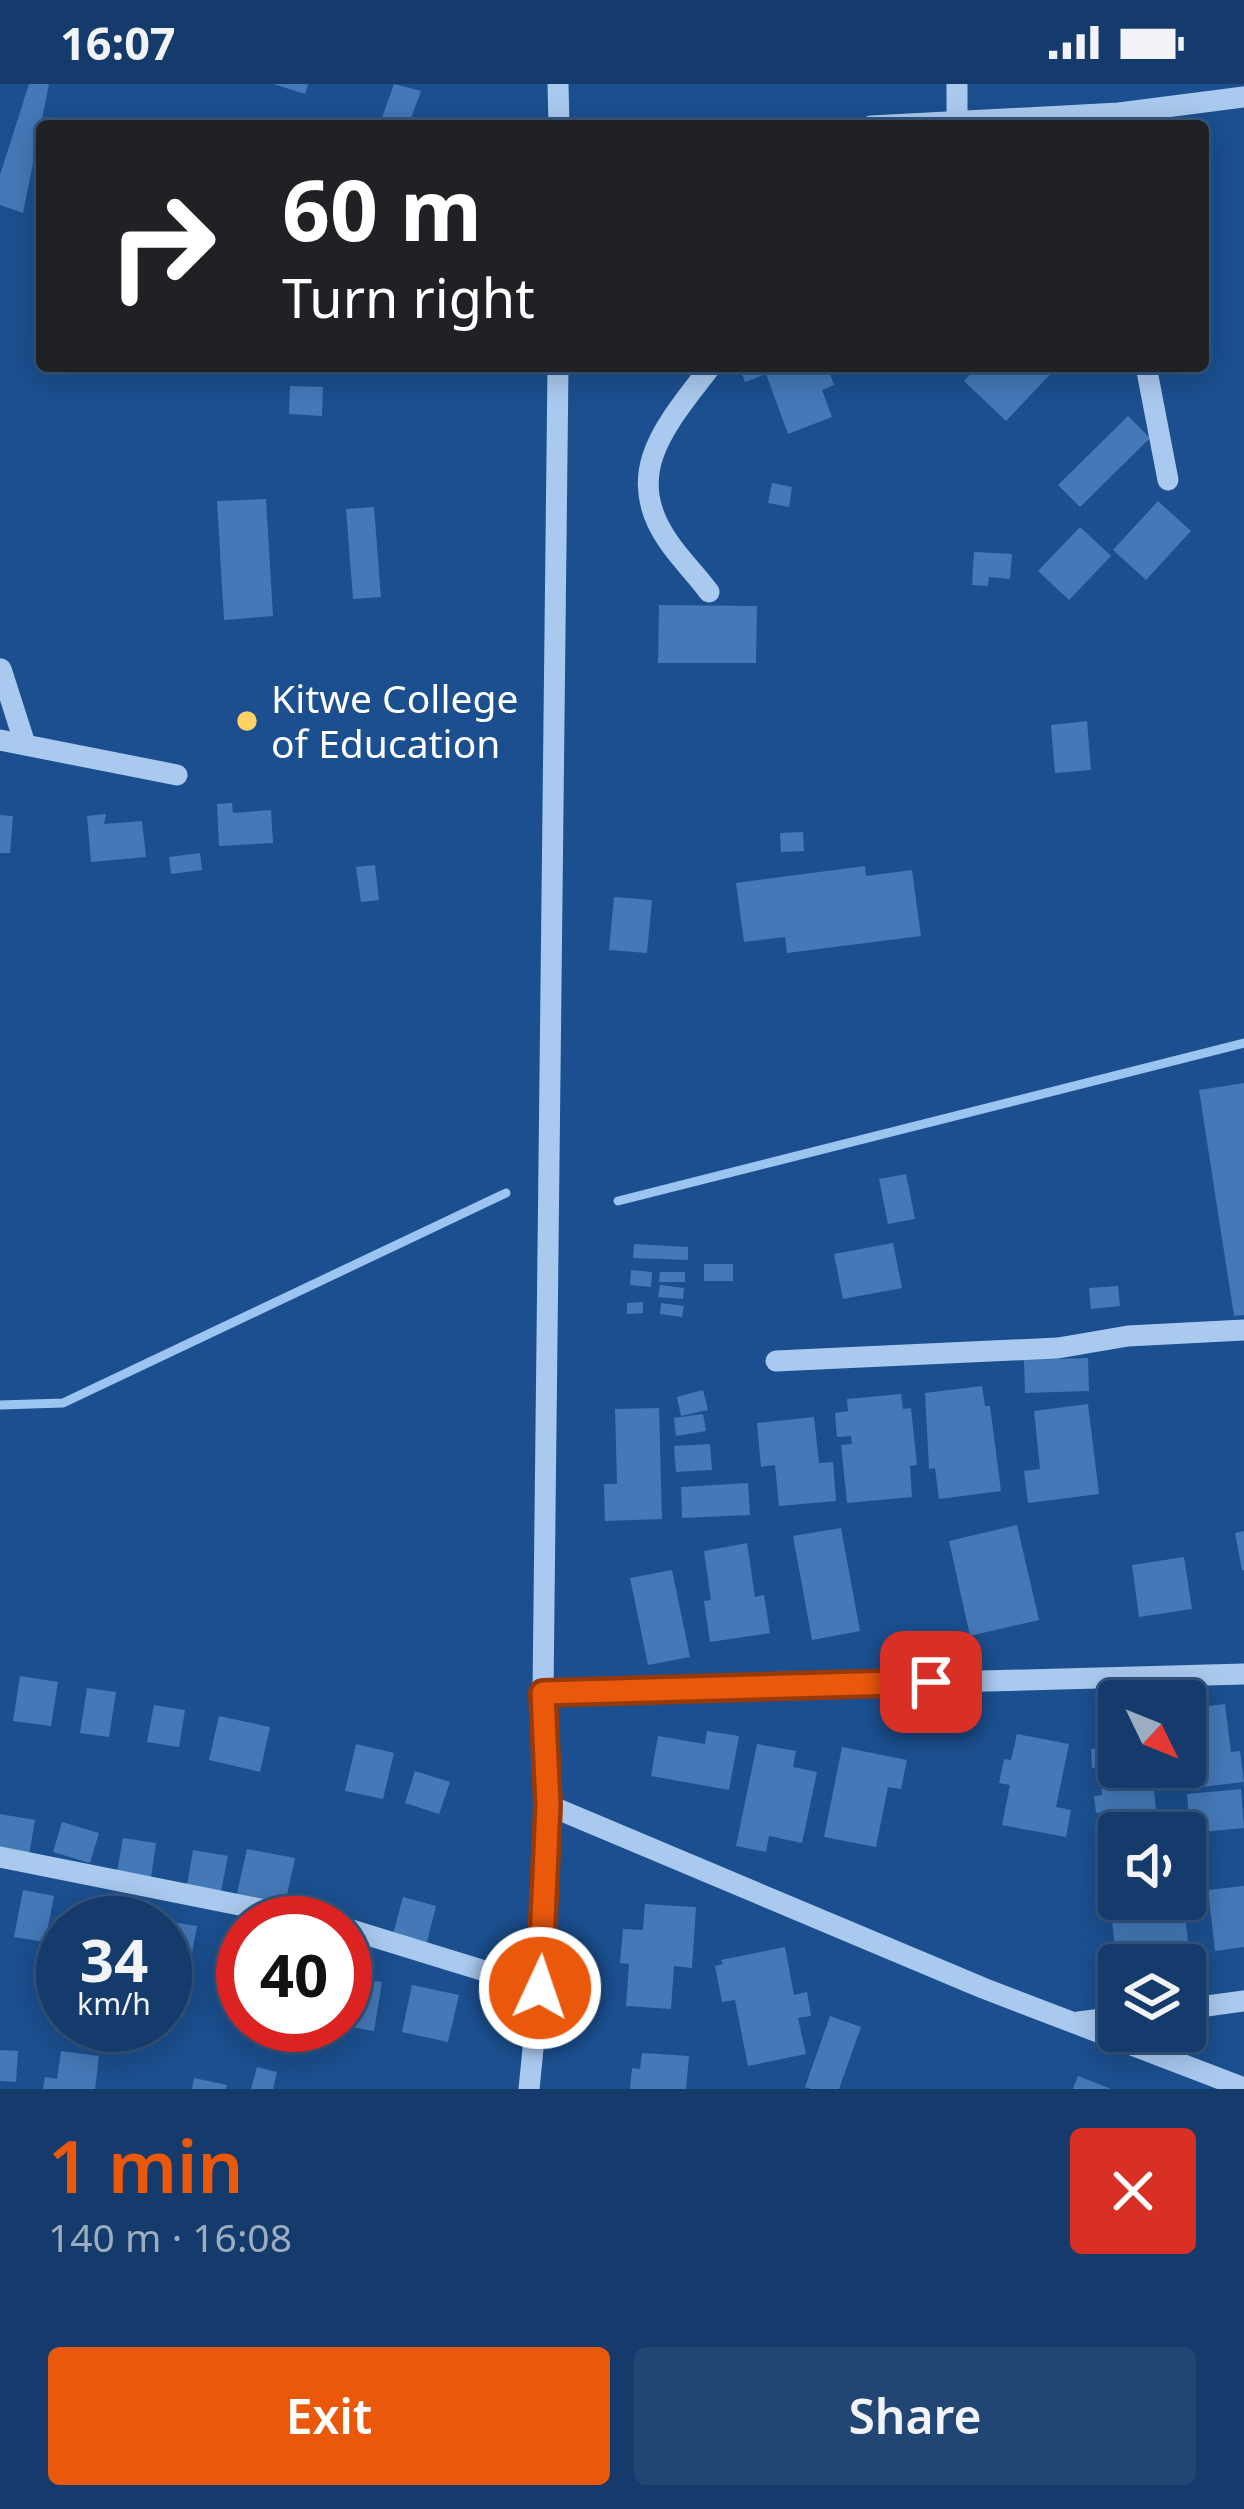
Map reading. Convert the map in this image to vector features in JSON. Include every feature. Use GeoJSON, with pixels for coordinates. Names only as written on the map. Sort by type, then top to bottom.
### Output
{"type":"FeatureCollection","features":[{"type":"Feature","properties":{"kind":"street"},"geometry":{"type":"LineString","coordinates":[[557,84],[559,120]]}},
{"type":"Feature","properties":{"kind":"street"},"geometry":{"type":"LineString","coordinates":[[957,84],[957,119]]}},
{"type":"Feature","properties":{"kind":"street"},"geometry":{"type":"LineString","coordinates":[[945,120],[1120,119],[1244,97]]}},
{"type":"Feature","properties":{"kind":"street"},"geometry":{"type":"LineString","coordinates":[[530,2089],[548,1805],[543,1693],[558,372]]}},
{"type":"Feature","properties":{"kind":"street"},"geometry":{"type":"LineString","coordinates":[[707,372],[652,453],[646,479],[656,521],[709,592]]}},
{"type":"Feature","properties":{"kind":"street"},"geometry":{"type":"LineString","coordinates":[[1147,372],[1168,480]]}},
{"type":"Feature","properties":{"kind":"street"},"geometry":{"type":"LineString","coordinates":[[1,669],[25,744]]}},
{"type":"Feature","properties":{"kind":"street"},"geometry":{"type":"LineString","coordinates":[[0,740],[177,775]]}},
{"type":"Feature","properties":{"kind":"street"},"geometry":{"type":"LineString","coordinates":[[776,1361],[1058,1348],[1128,1336],[1244,1330]]}},
{"type":"Feature","properties":{"kind":"street"},"geometry":{"type":"LineString","coordinates":[[543,1693],[1244,1674]]}},
{"type":"Feature","properties":{"kind":"street"},"geometry":{"type":"LineString","coordinates":[[548,1805],[1244,2089]]}},
{"type":"Feature","properties":{"kind":"street"},"geometry":{"type":"LineString","coordinates":[[0,1857],[216,1900]]}},
{"type":"Feature","properties":{"kind":"street"},"geometry":{"type":"LineString","coordinates":[[372,1936],[540,1988]]}},
{"type":"Feature","properties":{"kind":"street"},"geometry":{"type":"LineString","coordinates":[[1206,2007],[1244,2002]]}},
{"type":"Feature","properties":{"kind":"street"},"geometry":{"type":"LineString","coordinates":[[1074,2022],[1098,2019]]}},
{"type":"Feature","properties":{"kind":"building"},"geometry":{"type":"Polygon","coordinates":[[[29,84],[49,84],[42,120],[36,120],[36,148],[23,213],[0,205],[0,175],[29,84]]]}},
{"type":"Feature","properties":{"kind":"building"},"geometry":{"type":"Polygon","coordinates":[[[273,84],[308,84],[305,94],[273,84]]]}},
{"type":"Feature","properties":{"kind":"building"},"geometry":{"type":"Polygon","coordinates":[[[394,84],[421,91],[410,120],[381,120],[394,84]]]}},
{"type":"Feature","properties":{"kind":"building"},"geometry":{"type":"Polygon","coordinates":[[[741,372],[829,372],[834,385],[822,390],[832,417],[788,434],[766,374],[745,382],[741,372]]]}},
{"type":"Feature","properties":{"kind":"building"},"geometry":{"type":"Polygon","coordinates":[[[972,372],[1052,372],[1006,421],[964,381],[972,372]]]}},
{"type":"Feature","properties":{"kind":"building"},"geometry":{"type":"Polygon","coordinates":[[[290,386],[323,387],[322,416],[289,414],[290,386]]]}},
{"type":"Feature","properties":{"kind":"building"},"geometry":{"type":"Polygon","coordinates":[[[1128,416],[1150,438],[1080,507],[1058,485],[1128,416]]]}},
{"type":"Feature","properties":{"kind":"building"},"geometry":{"type":"Polygon","coordinates":[[[772,483],[792,487],[789,507],[768,503],[772,483]]]}},
{"type":"Feature","properties":{"kind":"building"},"geometry":{"type":"Polygon","coordinates":[[[266,499],[273,616],[224,620],[217,501],[266,499]]]}},
{"type":"Feature","properties":{"kind":"building"},"geometry":{"type":"Polygon","coordinates":[[[1158,501],[1191,531],[1146,580],[1113,550],[1158,501]]]}},
{"type":"Feature","properties":{"kind":"building"},"geometry":{"type":"Polygon","coordinates":[[[374,507],[381,597],[353,599],[346,509],[374,507]]]}},
{"type":"Feature","properties":{"kind":"building"},"geometry":{"type":"Polygon","coordinates":[[[1080,527],[1111,556],[1069,600],[1038,571],[1080,527]]]}},
{"type":"Feature","properties":{"kind":"building"},"geometry":{"type":"Polygon","coordinates":[[[974,552],[1012,554],[1010,579],[989,577],[988,586],[972,585],[974,552]]]}},
{"type":"Feature","properties":{"kind":"building"},"geometry":{"type":"Polygon","coordinates":[[[659,605],[757,606],[756,663],[658,663],[659,605]]]}},
{"type":"Feature","properties":{"kind":"building"},"geometry":{"type":"Polygon","coordinates":[[[1087,721],[1091,770],[1055,773],[1051,725],[1087,721]]]}},
{"type":"Feature","properties":{"kind":"building"},"geometry":{"type":"Polygon","coordinates":[[[232,803],[233,813],[271,810],[273,843],[219,846],[217,804],[232,803]]]}},
{"type":"Feature","properties":{"kind":"building"},"geometry":{"type":"Polygon","coordinates":[[[106,814],[104,824],[142,821],[146,857],[91,862],[87,816],[106,814]]]}},
{"type":"Feature","properties":{"kind":"building"},"geometry":{"type":"Polygon","coordinates":[[[0,815],[13,816],[10,853],[0,853],[0,815]]]}},
{"type":"Feature","properties":{"kind":"building"},"geometry":{"type":"Polygon","coordinates":[[[803,832],[804,851],[781,852],[780,833],[803,832]]]}},
{"type":"Feature","properties":{"kind":"building"},"geometry":{"type":"Polygon","coordinates":[[[200,853],[202,870],[171,874],[169,857],[200,853]]]}},
{"type":"Feature","properties":{"kind":"building"},"geometry":{"type":"Polygon","coordinates":[[[375,865],[379,900],[361,902],[356,867],[375,865]]]}},
{"type":"Feature","properties":{"kind":"building"},"geometry":{"type":"Polygon","coordinates":[[[865,866],[866,876],[912,870],[921,936],[787,953],[785,937],[744,942],[736,883],[865,866]]]}},
{"type":"Feature","properties":{"kind":"building"},"geometry":{"type":"Polygon","coordinates":[[[614,897],[652,900],[647,953],[609,950],[614,897]]]}},
{"type":"Feature","properties":{"kind":"building"},"geometry":{"type":"Polygon","coordinates":[[[1244,1083],[1244,1315],[1234,1316],[1199,1090],[1244,1083]]]}},
{"type":"Feature","properties":{"kind":"building"},"geometry":{"type":"Polygon","coordinates":[[[906,1174],[915,1219],[888,1224],[879,1179],[906,1174]]]}},
{"type":"Feature","properties":{"kind":"building"},"geometry":{"type":"Polygon","coordinates":[[[893,1243],[902,1288],[843,1299],[834,1254],[893,1243]]]}},
{"type":"Feature","properties":{"kind":"building"},"geometry":{"type":"Polygon","coordinates":[[[634,1244],[688,1247],[688,1260],[633,1258],[634,1244]]]}},
{"type":"Feature","properties":{"kind":"building"},"geometry":{"type":"Polygon","coordinates":[[[704,1264],[733,1264],[733,1281],[704,1281],[704,1264]]]}},
{"type":"Feature","properties":{"kind":"building"},"geometry":{"type":"Polygon","coordinates":[[[631,1270],[652,1272],[651,1287],[630,1285],[631,1270]]]}},
{"type":"Feature","properties":{"kind":"building"},"geometry":{"type":"Polygon","coordinates":[[[660,1272],[685,1272],[685,1282],[659,1282],[660,1272]]]}},
{"type":"Feature","properties":{"kind":"building"},"geometry":{"type":"Polygon","coordinates":[[[660,1285],[684,1288],[683,1299],[658,1297],[660,1285]]]}},
{"type":"Feature","properties":{"kind":"building"},"geometry":{"type":"Polygon","coordinates":[[[1118,1286],[1120,1306],[1091,1309],[1089,1288],[1118,1286]]]}},
{"type":"Feature","properties":{"kind":"building"},"geometry":{"type":"Polygon","coordinates":[[[643,1302],[643,1313],[627,1314],[627,1303],[643,1302]]]}},
{"type":"Feature","properties":{"kind":"building"},"geometry":{"type":"Polygon","coordinates":[[[661,1303],[684,1306],[682,1317],[660,1314],[661,1303]]]}},
{"type":"Feature","properties":{"kind":"building"},"geometry":{"type":"Polygon","coordinates":[[[1088,1358],[1089,1391],[1025,1393],[1024,1360],[1088,1358]]]}},
{"type":"Feature","properties":{"kind":"building"},"geometry":{"type":"Polygon","coordinates":[[[982,1386],[985,1406],[990,1406],[1001,1491],[939,1499],[935,1468],[929,1469],[925,1393],[982,1386]]]}},
{"type":"Feature","properties":{"kind":"building"},"geometry":{"type":"Polygon","coordinates":[[[703,1390],[708,1410],[681,1416],[677,1397],[703,1390]]]}},
{"type":"Feature","properties":{"kind":"building"},"geometry":{"type":"Polygon","coordinates":[[[901,1394],[903,1409],[911,1408],[917,1465],[910,1466],[912,1497],[847,1503],[841,1445],[852,1444],[851,1436],[837,1437],[835,1413],[848,1411],[847,1399],[901,1394]]]}},
{"type":"Feature","properties":{"kind":"building"},"geometry":{"type":"Polygon","coordinates":[[[1088,1404],[1099,1494],[1028,1503],[1024,1471],[1040,1469],[1034,1411],[1088,1404]]]}},
{"type":"Feature","properties":{"kind":"building"},"geometry":{"type":"Polygon","coordinates":[[[659,1408],[662,1519],[605,1521],[604,1484],[617,1484],[615,1409],[659,1408]]]}},
{"type":"Feature","properties":{"kind":"building"},"geometry":{"type":"Polygon","coordinates":[[[703,1414],[706,1431],[676,1436],[674,1418],[703,1414]]]}},
{"type":"Feature","properties":{"kind":"building"},"geometry":{"type":"Polygon","coordinates":[[[814,1417],[819,1463],[833,1462],[836,1501],[779,1506],[775,1465],[761,1467],[757,1423],[814,1417]]]}},
{"type":"Feature","properties":{"kind":"building"},"geometry":{"type":"Polygon","coordinates":[[[710,1444],[712,1470],[676,1472],[674,1446],[710,1444]]]}},
{"type":"Feature","properties":{"kind":"building"},"geometry":{"type":"Polygon","coordinates":[[[748,1483],[750,1515],[682,1518],[681,1487],[748,1483]]]}},
{"type":"Feature","properties":{"kind":"building"},"geometry":{"type":"Polygon","coordinates":[[[1017,1525],[1039,1620],[970,1636],[949,1541],[1017,1525]]]}},
{"type":"Feature","properties":{"kind":"building"},"geometry":{"type":"Polygon","coordinates":[[[841,1528],[860,1631],[812,1640],[793,1536],[841,1528]]]}},
{"type":"Feature","properties":{"kind":"building"},"geometry":{"type":"Polygon","coordinates":[[[1244,1531],[1244,1570],[1242,1570],[1235,1533],[1244,1531]]]}},
{"type":"Feature","properties":{"kind":"building"},"geometry":{"type":"Polygon","coordinates":[[[747,1543],[755,1597],[764,1595],[770,1633],[710,1642],[704,1601],[711,1600],[704,1551],[747,1543]]]}},
{"type":"Feature","properties":{"kind":"building"},"geometry":{"type":"Polygon","coordinates":[[[1184,1557],[1192,1609],[1139,1617],[1132,1565],[1184,1557]]]}},
{"type":"Feature","properties":{"kind":"building"},"geometry":{"type":"Polygon","coordinates":[[[672,1570],[690,1657],[648,1665],[630,1578],[672,1570]]]}},
{"type":"Feature","properties":{"kind":"building"},"geometry":{"type":"Polygon","coordinates":[[[20,1676],[58,1682],[51,1726],[13,1721],[20,1676]]]}},
{"type":"Feature","properties":{"kind":"building"},"geometry":{"type":"Polygon","coordinates":[[[87,1688],[116,1692],[109,1737],[80,1733],[87,1688]]]}},
{"type":"Feature","properties":{"kind":"building"},"geometry":{"type":"Polygon","coordinates":[[[1225,1704],[1231,1752],[1240,1751],[1244,1782],[1206,1786],[1206,1706],[1225,1704]]]}},
{"type":"Feature","properties":{"kind":"building"},"geometry":{"type":"Polygon","coordinates":[[[154,1705],[185,1710],[179,1747],[147,1742],[154,1705]]]}},
{"type":"Feature","properties":{"kind":"building"},"geometry":{"type":"Polygon","coordinates":[[[219,1716],[270,1727],[260,1772],[209,1760],[219,1716]]]}},
{"type":"Feature","properties":{"kind":"building"},"geometry":{"type":"Polygon","coordinates":[[[707,1731],[739,1736],[729,1790],[651,1776],[658,1736],[705,1744],[707,1731]]]}},
{"type":"Feature","properties":{"kind":"building"},"geometry":{"type":"Polygon","coordinates":[[[1017,1734],[1069,1744],[1056,1807],[1071,1810],[1066,1837],[1002,1825],[1010,1785],[999,1783],[1017,1734]]]}},
{"type":"Feature","properties":{"kind":"building"},"geometry":{"type":"Polygon","coordinates":[[[356,1744],[394,1753],[383,1799],[345,1791],[356,1744]]]}},
{"type":"Feature","properties":{"kind":"building"},"geometry":{"type":"Polygon","coordinates":[[[757,1744],[796,1751],[793,1767],[817,1772],[802,1843],[769,1836],[766,1852],[736,1846],[757,1744]]]}},
{"type":"Feature","properties":{"kind":"building"},"geometry":{"type":"Polygon","coordinates":[[[842,1747],[907,1760],[901,1789],[888,1787],[876,1847],[824,1837],[842,1747]]]}},
{"type":"Feature","properties":{"kind":"building"},"geometry":{"type":"Polygon","coordinates":[[[1098,1748],[1098,1767],[1092,1768],[1091,1749],[1098,1748]]]}},
{"type":"Feature","properties":{"kind":"building"},"geometry":{"type":"Polygon","coordinates":[[[415,1771],[450,1782],[439,1814],[405,1803],[415,1771]]]}},
{"type":"Feature","properties":{"kind":"building"},"geometry":{"type":"Polygon","coordinates":[[[1102,1788],[1154,1788],[1156,1812],[1096,1813],[1094,1796],[1102,1795],[1102,1788]]]}},
{"type":"Feature","properties":{"kind":"building"},"geometry":{"type":"Polygon","coordinates":[[[1241,1789],[1244,1828],[1206,1832],[1206,1812],[1188,1812],[1187,1794],[1241,1789]]]}},
{"type":"Feature","properties":{"kind":"building"},"geometry":{"type":"Polygon","coordinates":[[[0,1814],[35,1820],[29,1855],[0,1850],[0,1814]]]}},
{"type":"Feature","properties":{"kind":"building"},"geometry":{"type":"Polygon","coordinates":[[[62,1822],[99,1833],[90,1863],[53,1852],[62,1822]]]}},
{"type":"Feature","properties":{"kind":"building"},"geometry":{"type":"Polygon","coordinates":[[[123,1838],[156,1843],[151,1877],[117,1872],[123,1838]]]}},
{"type":"Feature","properties":{"kind":"building"},"geometry":{"type":"Polygon","coordinates":[[[247,1849],[295,1858],[287,1896],[236,1896],[247,1849]]]}},
{"type":"Feature","properties":{"kind":"building"},"geometry":{"type":"Polygon","coordinates":[[[193,1850],[228,1856],[221,1891],[187,1885],[193,1850]]]}},
{"type":"Feature","properties":{"kind":"building"},"geometry":{"type":"Polygon","coordinates":[[[1244,1886],[1244,1947],[1215,1951],[1208,1890],[1244,1886]]]}},
{"type":"Feature","properties":{"kind":"building"},"geometry":{"type":"Polygon","coordinates":[[[23,1890],[54,1896],[36,1896],[36,1941],[14,1937],[23,1890]]]}},
{"type":"Feature","properties":{"kind":"building"},"geometry":{"type":"Polygon","coordinates":[[[403,1897],[436,1906],[427,1942],[393,1934],[403,1897]]]}},
{"type":"Feature","properties":{"kind":"building"},"geometry":{"type":"Polygon","coordinates":[[[645,1904],[696,1907],[692,1968],[674,1966],[671,2009],[626,2006],[629,1964],[620,1963],[623,1929],[643,1930],[645,1904]]]}},
{"type":"Feature","properties":{"kind":"building"},"geometry":{"type":"Polygon","coordinates":[[[1112,1920],[1186,1920],[1188,1944],[1115,1944],[1112,1920]]]}},
{"type":"Feature","properties":{"kind":"building"},"geometry":{"type":"Polygon","coordinates":[[[785,1947],[794,1995],[807,1992],[811,2016],[798,2018],[806,2054],[748,2066],[735,2000],[722,2002],[715,1966],[723,1964],[721,1960],[785,1947]]]}},
{"type":"Feature","properties":{"kind":"building"},"geometry":{"type":"Polygon","coordinates":[[[372,1980],[382,1982],[372,2031],[372,1980]]]}},
{"type":"Feature","properties":{"kind":"building"},"geometry":{"type":"Polygon","coordinates":[[[412,1985],[459,1995],[448,2042],[402,2032],[412,1985]]]}},
{"type":"Feature","properties":{"kind":"building"},"geometry":{"type":"Polygon","coordinates":[[[830,2016],[861,2027],[839,2089],[811,2089],[805,2087],[830,2016]]]}},
{"type":"Feature","properties":{"kind":"building"},"geometry":{"type":"Polygon","coordinates":[[[0,2050],[18,2051],[16,2082],[0,2081],[0,2050]]]}},
{"type":"Feature","properties":{"kind":"building"},"geometry":{"type":"Polygon","coordinates":[[[61,2052],[99,2056],[95,2089],[43,2089],[45,2077],[57,2079],[61,2052]]]}},
{"type":"Feature","properties":{"kind":"building"},"geometry":{"type":"Polygon","coordinates":[[[642,2053],[689,2056],[686,2089],[630,2089],[632,2068],[640,2069],[642,2053]]]}},
{"type":"Feature","properties":{"kind":"building"},"geometry":{"type":"Polygon","coordinates":[[[257,2067],[277,2072],[273,2089],[251,2089],[257,2067]]]}},
{"type":"Feature","properties":{"kind":"building"},"geometry":{"type":"Polygon","coordinates":[[[1078,2076],[1111,2089],[1073,2089],[1078,2076]]]}},
{"type":"Feature","properties":{"kind":"building"},"geometry":{"type":"Polygon","coordinates":[[[194,2078],[227,2085],[226,2089],[192,2089],[194,2078]]]}},
{"type":"Feature","properties":{"kind":"waterway"},"geometry":{"type":"LineString","coordinates":[[618,1201],[1244,1043]]}},
{"type":"Feature","properties":{"kind":"waterway"},"geometry":{"type":"LineString","coordinates":[[0,1405],[63,1403],[506,1193]]}},
{"type":"Feature","properties":{"kind":"place","name":"Kitwe College of Education"},"geometry":{"type":"Point","coordinates":[247,721]}},
{"type":"Feature","properties":{"kind":"route"},"geometry":{"type":"LineString","coordinates":[[540,1988],[548,1805],[543,1693],[931,1682]]}}]}
